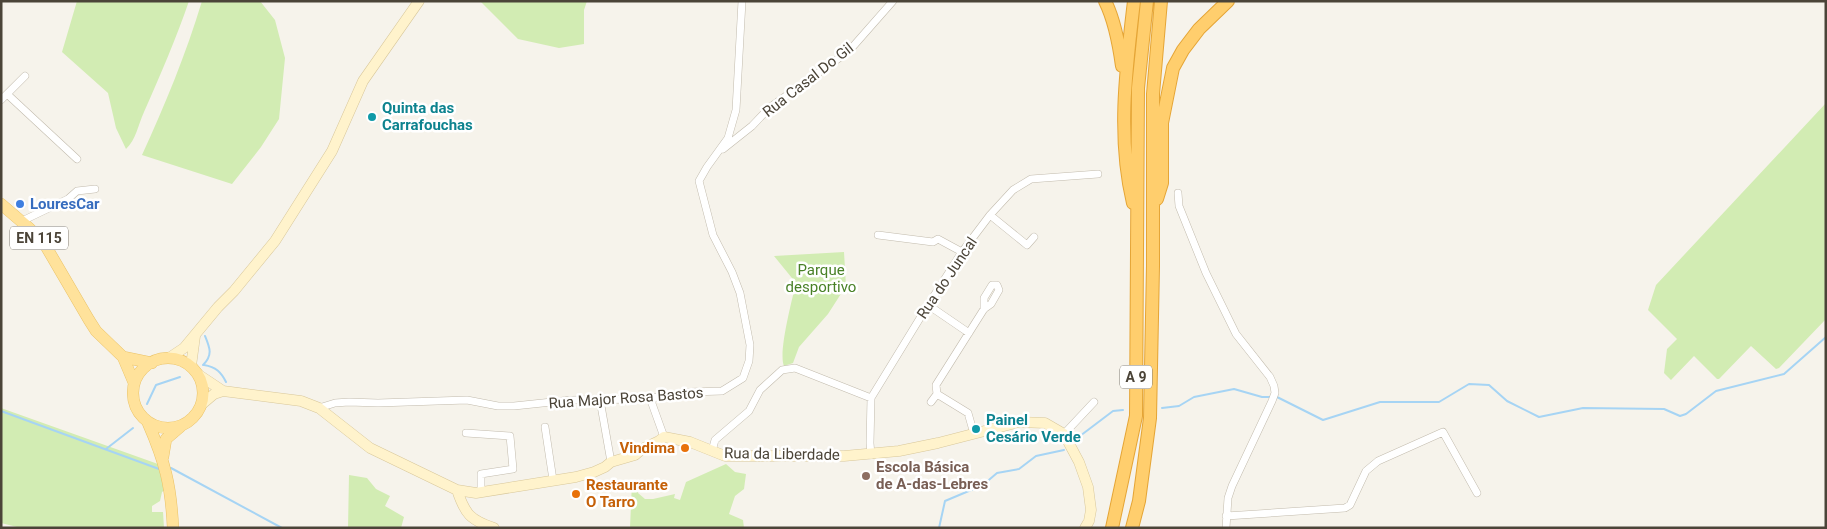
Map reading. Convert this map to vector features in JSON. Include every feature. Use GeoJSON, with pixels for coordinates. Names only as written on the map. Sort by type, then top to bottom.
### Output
{"type":"FeatureCollection","features":[{"type":"Feature","properties":{"kind":"highway"},"geometry":{"type":"LineString","coordinates":[[1105,1],[1120,49],[1125,87]]}},
{"type":"Feature","properties":{"kind":"highway"},"geometry":{"type":"LineString","coordinates":[[1134,1],[1125,87],[1123,129],[1127,179],[1138,223]]}},
{"type":"Feature","properties":{"kind":"highway","name":"A 9"},"geometry":{"type":"LineString","coordinates":[[1112,528],[1136,416],[1138,88],[1147,1]]}},
{"type":"Feature","properties":{"kind":"highway","name":"A 9"},"geometry":{"type":"LineString","coordinates":[[1132,528],[1140,501],[1150,418],[1153,94],[1161,1]]}},
{"type":"Feature","properties":{"kind":"highway"},"geometry":{"type":"LineString","coordinates":[[1153,213],[1162,183],[1162,123],[1173,68],[1183,50],[1199,29],[1228,1]]}},
{"type":"Feature","properties":{"kind":"main road","name":"EN 115"},"geometry":{"type":"LineString","coordinates":[[1,204],[44,243],[96,331],[123,357],[134,383],[135,405],[140,415],[148,423],[163,459],[170,489],[173,528]]}},
{"type":"Feature","properties":{"kind":"main road"},"geometry":{"type":"LineString","coordinates":[[123,357],[152,363]]}},
{"type":"Feature","properties":{"kind":"main road"},"geometry":{"type":"LineString","coordinates":[[134,383],[139,373],[152,363],[168,358],[180,360],[195,371],[203,387],[201,404]]}},
{"type":"Feature","properties":{"kind":"main road","name":"EN 115"},"geometry":{"type":"LineString","coordinates":[[163,459],[166,439],[181,426],[192,420],[201,404]]}},
{"type":"Feature","properties":{"kind":"main road"},"geometry":{"type":"LineString","coordinates":[[148,423],[169,429],[181,426]]}},
{"type":"Feature","properties":{"kind":"street"},"geometry":{"type":"LineString","coordinates":[[168,358],[184,348],[234,291],[275,240],[332,151],[363,80],[419,1]]}},
{"type":"Feature","properties":{"kind":"street","name":"Rua Major Rosa Bastos"},"geometry":{"type":"LineString","coordinates":[[319,408],[334,403],[349,402],[467,400],[498,406],[514,406],[566,401],[650,398],[691,392],[722,391],[743,378],[749,361],[750,345],[740,293],[732,272],[713,235],[699,182],[707,166],[728,138],[736,110],[742,1]]}},
{"type":"Feature","properties":{"kind":"street","name":"Rua Casal Do Gil"},"geometry":{"type":"LineString","coordinates":[[717,153],[752,126],[769,108],[849,51],[893,1]]}},
{"type":"Feature","properties":{"kind":"street"},"geometry":{"type":"LineString","coordinates":[[24,76],[4,97],[77,159]]}},
{"type":"Feature","properties":{"kind":"street","name":"Rua do Juncal"},"geometry":{"type":"LineString","coordinates":[[871,398],[962,252],[990,215],[1014,190],[1031,179],[1098,174]]}},
{"type":"Feature","properties":{"kind":"street"},"geometry":{"type":"LineString","coordinates":[[22,222],[68,200],[77,191],[95,189]]}},
{"type":"Feature","properties":{"kind":"street"},"geometry":{"type":"LineString","coordinates":[[1178,192],[1179,206],[1206,273],[1236,334],[1270,377],[1274,386],[1275,393],[1272,401],[1232,486],[1228,498],[1226,528]]}},
{"type":"Feature","properties":{"kind":"street"},"geometry":{"type":"LineString","coordinates":[[990,215],[1025,248],[1034,237]]}},
{"type":"Feature","properties":{"kind":"street"},"geometry":{"type":"LineString","coordinates":[[878,235],[933,242],[938,238],[962,252]]}},
{"type":"Feature","properties":{"kind":"street"},"geometry":{"type":"LineString","coordinates":[[928,305],[969,333]]}},
{"type":"Feature","properties":{"kind":"street"},"geometry":{"type":"LineString","coordinates":[[931,402],[936,394],[936,385],[984,309]]}},
{"type":"Feature","properties":{"kind":"street"},"geometry":{"type":"LineString","coordinates":[[195,335],[195,371],[223,391]]}},
{"type":"Feature","properties":{"kind":"street"},"geometry":{"type":"LineString","coordinates":[[712,451],[715,440],[749,411],[760,390],[782,370],[794,368],[871,398],[870,443],[872,455]]}},
{"type":"Feature","properties":{"kind":"street"},"geometry":{"type":"LineString","coordinates":[[201,404],[214,394],[223,391],[301,402],[319,408],[370,448],[457,490],[481,492],[594,472],[611,462],[634,455],[659,441],[664,436],[650,398]]}},
{"type":"Feature","properties":{"kind":"street"},"geometry":{"type":"LineString","coordinates":[[936,394],[968,413],[974,434]]}},
{"type":"Feature","properties":{"kind":"street"},"geometry":{"type":"LineString","coordinates":[[600,400],[611,462]]}},
{"type":"Feature","properties":{"kind":"street"},"geometry":{"type":"LineString","coordinates":[[1085,528],[1089,521],[1090,510],[1088,487],[1079,462],[1064,434],[1094,402]]}},
{"type":"Feature","properties":{"kind":"street","name":"Rua da Liberdade"},"geometry":{"type":"LineString","coordinates":[[664,436],[690,442],[725,456],[872,455],[938,443],[1019,422],[1045,422],[1064,434]]}},
{"type":"Feature","properties":{"kind":"street"},"geometry":{"type":"LineString","coordinates":[[545,427],[553,480]]}},
{"type":"Feature","properties":{"kind":"street"},"geometry":{"type":"LineString","coordinates":[[1226,516],[1345,508],[1350,505],[1366,471],[1378,461],[1443,432],[1477,493]]}},
{"type":"Feature","properties":{"kind":"street"},"geometry":{"type":"LineString","coordinates":[[466,433],[510,436],[513,469],[481,474],[481,492]]}},
{"type":"Feature","properties":{"kind":"street"},"geometry":{"type":"LineString","coordinates":[[457,490],[462,506],[469,516],[479,523],[494,528]]}},
{"type":"Feature","properties":{"kind":"green space"},"geometry":{"type":"Polygon","coordinates":[[[77,1],[189,1],[135,137],[126,149],[116,128],[108,93],[62,52],[77,1]]]}},
{"type":"Feature","properties":{"kind":"green space"},"geometry":{"type":"Polygon","coordinates":[[[202,1],[260,1],[275,20],[285,58],[279,119],[261,147],[232,184],[142,155],[175,79],[202,1]]]}},
{"type":"Feature","properties":{"kind":"green space"},"geometry":{"type":"Polygon","coordinates":[[[480,1],[587,1],[584,10],[584,44],[559,48],[518,39],[480,1]]]}},
{"type":"Feature","properties":{"kind":"green space"},"geometry":{"type":"Polygon","coordinates":[[[1826,103],[1826,319],[1779,368],[1776,369],[1751,346],[1719,379],[1694,356],[1671,380],[1664,373],[1667,349],[1677,339],[1648,310],[1656,285],[1826,103]]]}},
{"type":"Feature","properties":{"kind":"green space","name":"Parque desportivo"},"geometry":{"type":"Polygon","coordinates":[[[844,252],[846,286],[828,314],[799,347],[793,363],[784,366],[784,339],[796,283],[774,256],[844,252]]]}},
{"type":"Feature","properties":{"kind":"green space"},"geometry":{"type":"Polygon","coordinates":[[[1,408],[158,464],[165,490],[162,492],[160,501],[152,506],[152,512],[163,512],[164,528],[21,528],[1,523],[1,408]]]}},
{"type":"Feature","properties":{"kind":"green space"},"geometry":{"type":"Polygon","coordinates":[[[726,464],[735,472],[746,474],[744,489],[735,496],[729,514],[743,520],[744,528],[630,528],[632,482],[638,483],[638,493],[645,499],[675,494],[674,498],[680,500],[686,482],[726,464]]]}},
{"type":"Feature","properties":{"kind":"green space"},"geometry":{"type":"Polygon","coordinates":[[[349,475],[367,478],[376,489],[390,496],[385,506],[404,517],[401,528],[348,528],[349,475]]]}},
{"type":"Feature","properties":{"kind":"waterway"},"geometry":{"type":"LineString","coordinates":[[203,365],[210,351],[205,336]]}},
{"type":"Feature","properties":{"kind":"waterway"},"geometry":{"type":"LineString","coordinates":[[1277,397],[1323,420],[1380,402],[1439,402],[1469,384],[1489,385],[1507,401],[1539,417],[1583,408],[1664,409],[1680,416],[1686,414],[1716,391],[1784,374],[1826,337]]}},
{"type":"Feature","properties":{"kind":"waterway"},"geometry":{"type":"LineString","coordinates":[[204,365],[218,371],[226,382]]}},
{"type":"Feature","properties":{"kind":"waterway"},"geometry":{"type":"LineString","coordinates":[[147,404],[156,385],[180,377]]}},
{"type":"Feature","properties":{"kind":"waterway"},"geometry":{"type":"LineString","coordinates":[[1162,408],[1179,406],[1194,397],[1234,389],[1262,397],[1271,397]]}},
{"type":"Feature","properties":{"kind":"waterway"},"geometry":{"type":"LineString","coordinates":[[1076,439],[1113,411],[1123,410]]}},
{"type":"Feature","properties":{"kind":"waterway"},"geometry":{"type":"LineString","coordinates":[[1,411],[159,469]]}},
{"type":"Feature","properties":{"kind":"waterway"},"geometry":{"type":"LineString","coordinates":[[106,449],[133,428]]}},
{"type":"Feature","properties":{"kind":"waterway"},"geometry":{"type":"LineString","coordinates":[[939,528],[945,501],[983,485],[997,473],[1019,469],[1036,456],[1064,450]]}},
{"type":"Feature","properties":{"kind":"waterway"},"geometry":{"type":"LineString","coordinates":[[171,468],[282,528]]}},
{"type":"Feature","properties":{"kind":"place","name":"Quinta das Carrafouchas"},"geometry":{"type":"Point","coordinates":[372,117]}},
{"type":"Feature","properties":{"kind":"place","name":"LouresCar"},"geometry":{"type":"Point","coordinates":[20,204]}},
{"type":"Feature","properties":{"kind":"place","name":"Painel Cesário Verde"},"geometry":{"type":"Point","coordinates":[976,429]}},
{"type":"Feature","properties":{"kind":"place","name":"Vindima"},"geometry":{"type":"Point","coordinates":[685,448]}},
{"type":"Feature","properties":{"kind":"place","name":"Escola Básica de A-das-Lebres"},"geometry":{"type":"Point","coordinates":[866,476]}},
{"type":"Feature","properties":{"kind":"place","name":"Restaurante O Tarro"},"geometry":{"type":"Point","coordinates":[576,494]}}]}
